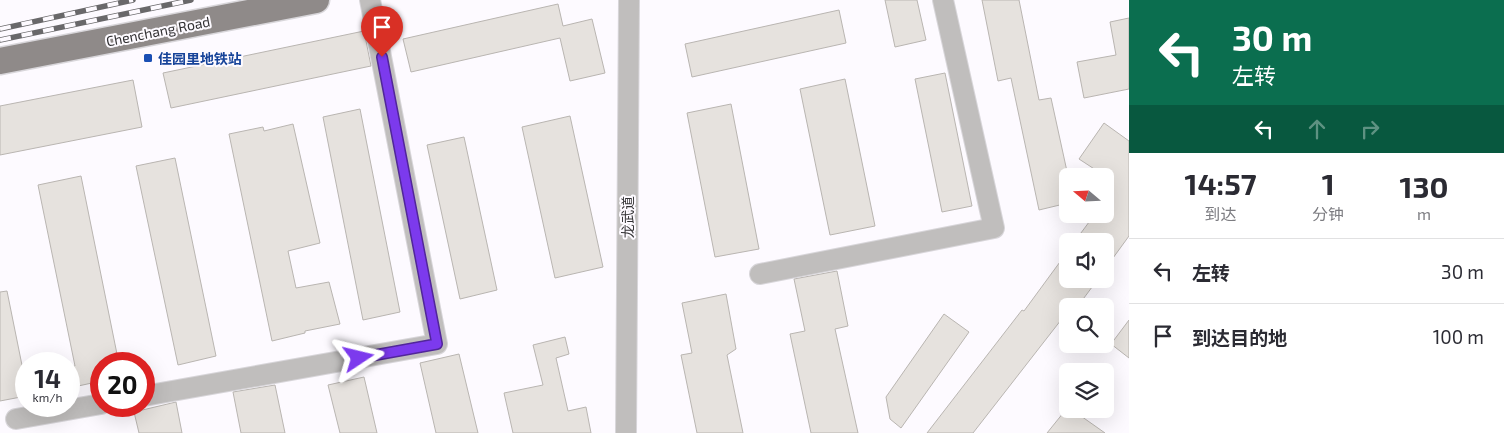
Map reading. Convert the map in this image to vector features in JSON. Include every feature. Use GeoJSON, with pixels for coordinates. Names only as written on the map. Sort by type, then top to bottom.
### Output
{"type":"FeatureCollection","features":[{"type":"Feature","properties":{"kind":"main road","name":"Chenchang Road"},"geometry":{"type":"LineString","coordinates":[[0,61],[316,0]]}},
{"type":"Feature","properties":{"kind":"street"},"geometry":{"type":"LineString","coordinates":[[155,394],[437,344],[370,0]]}},
{"type":"Feature","properties":{"kind":"street","name":"龙武道"},"geometry":{"type":"LineString","coordinates":[[626,433],[629,0]]}},
{"type":"Feature","properties":{"kind":"street"},"geometry":{"type":"LineString","coordinates":[[760,274],[994,228],[943,0]]}},
{"type":"Feature","properties":{"kind":"street"},"geometry":{"type":"LineString","coordinates":[[16,419],[90,406]]}},
{"type":"Feature","properties":{"kind":"building"},"geometry":{"type":"Polygon","coordinates":[[[885,0],[917,0],[926,40],[895,47],[885,0]]]}},
{"type":"Feature","properties":{"kind":"building"},"geometry":{"type":"Polygon","coordinates":[[[982,0],[1019,0],[1039,100],[1051,98],[1066,168],[1059,168],[1059,205],[1039,210],[1011,78],[998,81],[982,0]]]}},
{"type":"Feature","properties":{"kind":"building"},"geometry":{"type":"Polygon","coordinates":[[[558,4],[563,26],[592,19],[605,73],[570,81],[560,38],[411,72],[403,39],[558,4]]]}},
{"type":"Feature","properties":{"kind":"building"},"geometry":{"type":"Polygon","coordinates":[[[839,10],[846,43],[692,77],[685,44],[839,10]]]}},
{"type":"Feature","properties":{"kind":"building"},"geometry":{"type":"Polygon","coordinates":[[[1129,18],[1129,89],[1084,98],[1077,62],[1116,55],[1110,22],[1129,18]]]}},
{"type":"Feature","properties":{"kind":"building"},"geometry":{"type":"Polygon","coordinates":[[[364,31],[371,66],[171,108],[163,73],[364,31]]]}},
{"type":"Feature","properties":{"kind":"building"},"geometry":{"type":"Polygon","coordinates":[[[945,73],[972,206],[942,212],[915,79],[945,73]]]}},
{"type":"Feature","properties":{"kind":"building"},"geometry":{"type":"Polygon","coordinates":[[[845,79],[875,226],[830,235],[800,89],[845,79]]]}},
{"type":"Feature","properties":{"kind":"building"},"geometry":{"type":"Polygon","coordinates":[[[133,80],[142,127],[0,155],[0,106],[133,80]]]}},
{"type":"Feature","properties":{"kind":"building"},"geometry":{"type":"Polygon","coordinates":[[[731,104],[759,249],[715,257],[687,113],[731,104]]]}},
{"type":"Feature","properties":{"kind":"building"},"geometry":{"type":"Polygon","coordinates":[[[360,109],[400,312],[363,320],[323,117],[360,109]]]}},
{"type":"Feature","properties":{"kind":"building"},"geometry":{"type":"Polygon","coordinates":[[[570,116],[603,267],[555,278],[522,127],[570,116]]]}},
{"type":"Feature","properties":{"kind":"building"},"geometry":{"type":"Polygon","coordinates":[[[1104,123],[1129,141],[1129,236],[1114,257],[1114,233],[1081,233],[1088,223],[1114,223],[1114,168],[1093,168],[1079,159],[1104,123]]]}},
{"type":"Feature","properties":{"kind":"building"},"geometry":{"type":"Polygon","coordinates":[[[293,124],[320,243],[288,251],[296,288],[329,282],[340,324],[305,331],[305,333],[272,341],[229,134],[263,127],[264,131],[293,124]]]}},
{"type":"Feature","properties":{"kind":"building"},"geometry":{"type":"Polygon","coordinates":[[[464,137],[497,290],[460,299],[427,145],[464,137]]]}},
{"type":"Feature","properties":{"kind":"building"},"geometry":{"type":"Polygon","coordinates":[[[175,158],[216,356],[178,365],[136,166],[175,158]]]}},
{"type":"Feature","properties":{"kind":"building"},"geometry":{"type":"Polygon","coordinates":[[[81,176],[117,352],[90,352],[90,383],[80,386],[80,352],[72,352],[38,185],[81,176]]]}},
{"type":"Feature","properties":{"kind":"building"},"geometry":{"type":"Polygon","coordinates":[[[1059,263],[1059,288],[1091,288],[1084,298],[1059,298],[1059,323],[973,433],[927,433],[1022,310],[1024,311],[1059,263]]]}},
{"type":"Feature","properties":{"kind":"building"},"geometry":{"type":"Polygon","coordinates":[[[837,271],[848,326],[835,329],[858,433],[811,433],[790,334],[805,331],[794,279],[837,271]]]}},
{"type":"Feature","properties":{"kind":"building"},"geometry":{"type":"Polygon","coordinates":[[[7,291],[19,352],[15,352],[15,398],[0,401],[0,292],[7,291]]]}},
{"type":"Feature","properties":{"kind":"building"},"geometry":{"type":"Polygon","coordinates":[[[726,294],[736,349],[727,355],[743,433],[697,433],[681,355],[692,353],[682,303],[726,294]]]}},
{"type":"Feature","properties":{"kind":"building"},"geometry":{"type":"Polygon","coordinates":[[[944,314],[969,332],[901,428],[890,419],[886,397],[944,314]]]}},
{"type":"Feature","properties":{"kind":"building"},"geometry":{"type":"Polygon","coordinates":[[[1129,320],[1129,358],[1114,346],[1114,340],[1129,320]]]}},
{"type":"Feature","properties":{"kind":"building"},"geometry":{"type":"Polygon","coordinates":[[[565,337],[569,354],[556,358],[568,411],[586,407],[591,433],[513,433],[504,393],[543,385],[533,345],[565,337]]]}},
{"type":"Feature","properties":{"kind":"building"},"geometry":{"type":"Polygon","coordinates":[[[459,354],[478,433],[436,433],[420,363],[459,354]]]}},
{"type":"Feature","properties":{"kind":"building"},"geometry":{"type":"Polygon","coordinates":[[[364,377],[377,433],[340,433],[328,385],[364,377]]]}},
{"type":"Feature","properties":{"kind":"building"},"geometry":{"type":"Polygon","coordinates":[[[275,385],[285,433],[241,433],[233,392],[275,385]]]}},
{"type":"Feature","properties":{"kind":"building"},"geometry":{"type":"Polygon","coordinates":[[[176,402],[182,433],[139,433],[135,417],[155,417],[155,407],[176,402]]]}},
{"type":"Feature","properties":{"kind":"building"},"geometry":{"type":"Polygon","coordinates":[[[1059,418],[1084,418],[1105,433],[1047,433],[1059,418]]]}},
{"type":"Feature","properties":{"kind":"railway"},"geometry":{"type":"LineString","coordinates":[[0,29],[133,0]]}},
{"type":"Feature","properties":{"kind":"railway"},"geometry":{"type":"LineString","coordinates":[[0,40],[191,0]]}},
{"type":"Feature","properties":{"kind":"place","name":"佳园里地铁站"},"geometry":{"type":"Point","coordinates":[148,58]}},
{"type":"Feature","properties":{"kind":"route"},"geometry":{"type":"LineString","coordinates":[[359,358],[437,344],[382,57]]}}]}
